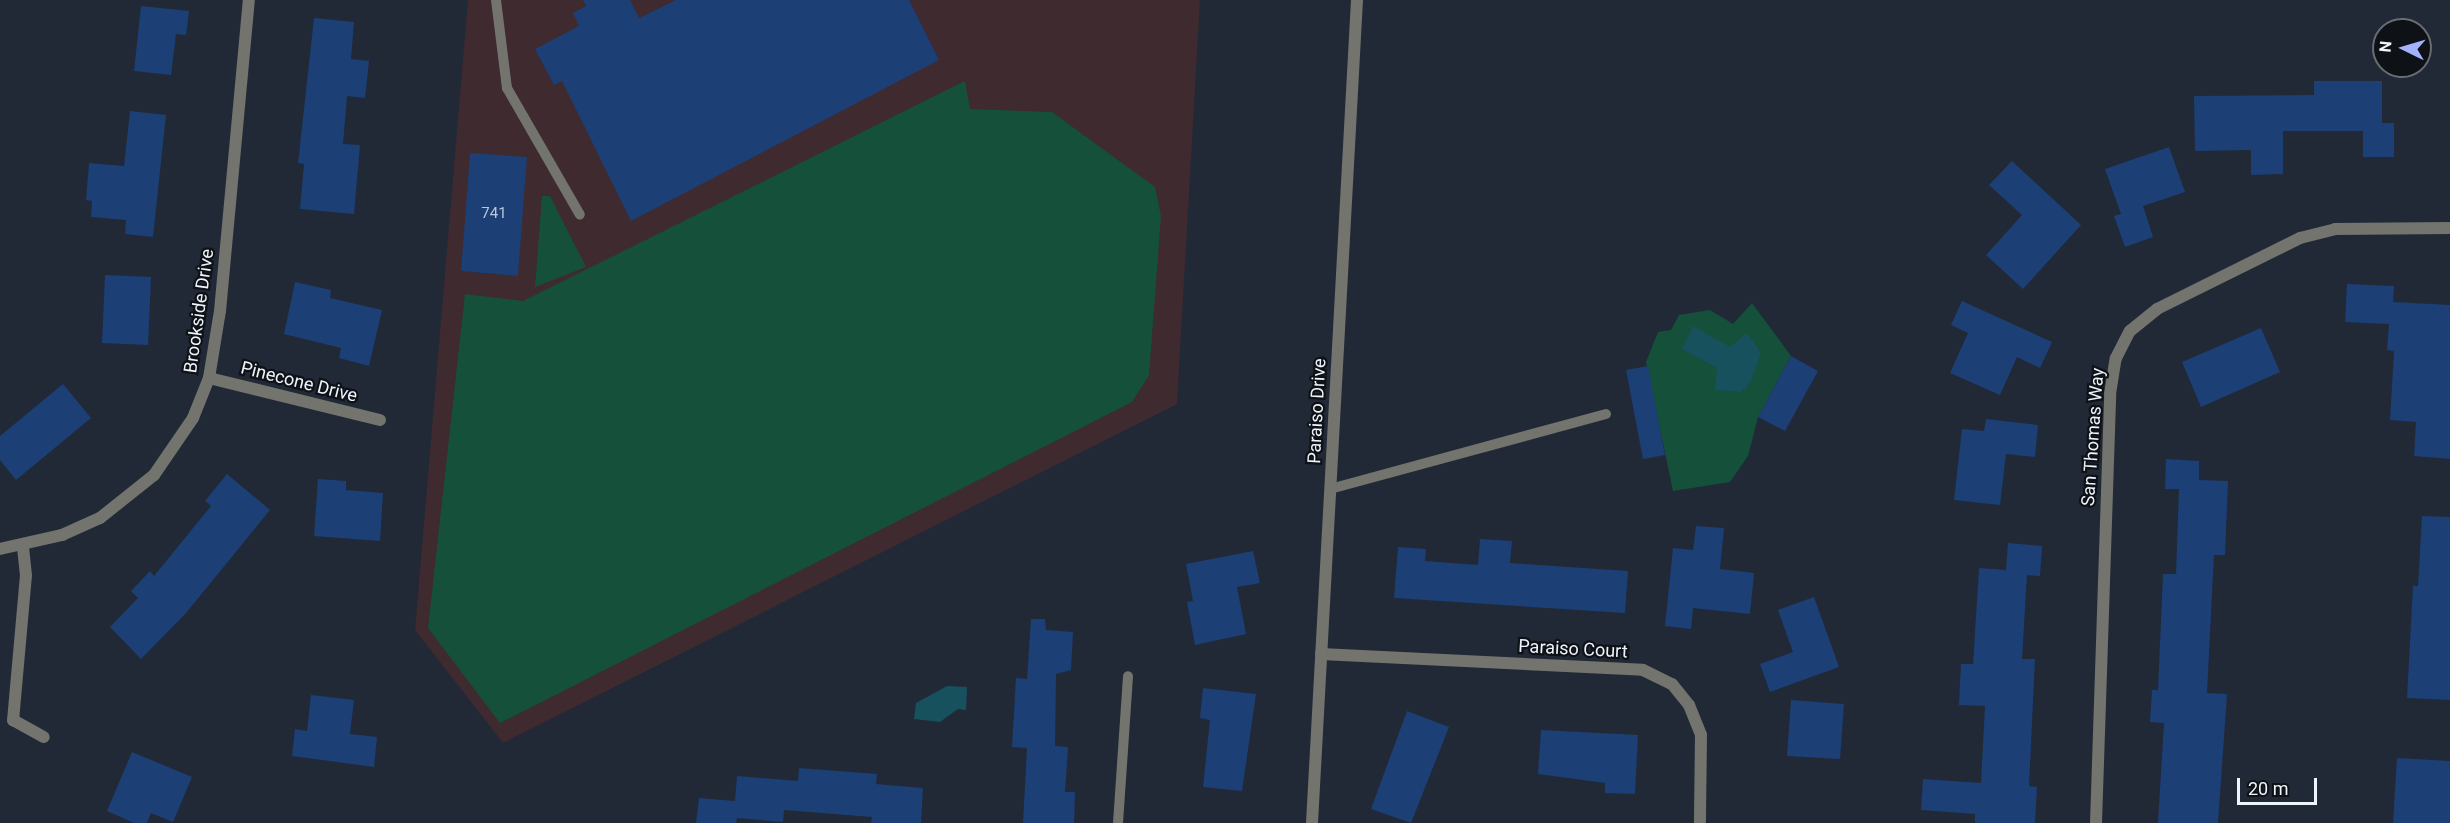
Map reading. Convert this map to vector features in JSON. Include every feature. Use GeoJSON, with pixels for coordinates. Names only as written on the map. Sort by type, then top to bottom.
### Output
{"type":"FeatureCollection","features":[{"type":"Feature","properties":{"kind":"street","name":"Brookside Drive"},"geometry":{"type":"LineString","coordinates":[[0,549],[23,547],[100,518],[137,492],[169,455],[187,428],[209,378],[220,311],[249,0]]}},
{"type":"Feature","properties":{"kind":"street","name":"Paraiso Drive"},"geometry":{"type":"LineString","coordinates":[[1312,823],[1357,0]]}},
{"type":"Feature","properties":{"kind":"street","name":"San Thomas Way"},"geometry":{"type":"LineString","coordinates":[[2096,823],[2110,394],[2116,358],[2130,331],[2157,309],[2300,238],[2335,230],[2450,228]]}},
{"type":"Feature","properties":{"kind":"street","name":"Pinecone Drive"},"geometry":{"type":"LineString","coordinates":[[209,378],[380,420]]}},
{"type":"Feature","properties":{"kind":"street"},"geometry":{"type":"LineString","coordinates":[[23,547],[26,575],[13,720],[44,737]]}},
{"type":"Feature","properties":{"kind":"street","name":"Paraiso Court"},"geometry":{"type":"LineString","coordinates":[[1321,654],[1643,670],[1672,684],[1689,705],[1701,735],[1700,823]]}},
{"type":"Feature","properties":{"kind":"lane"},"geometry":{"type":"LineString","coordinates":[[496,0],[507,88],[580,215]]}},
{"type":"Feature","properties":{"kind":"lane"},"geometry":{"type":"LineString","coordinates":[[1330,489],[1606,414]]}},
{"type":"Feature","properties":{"kind":"lane"},"geometry":{"type":"LineString","coordinates":[[1118,823],[1128,676]]}},
{"type":"Feature","properties":{"kind":"shaded area"},"geometry":{"type":"Polygon","coordinates":[[[468,0],[1200,0],[1177,404],[503,743],[415,630],[468,0]]]}},
{"type":"Feature","properties":{"kind":"green space"},"geometry":{"type":"Polygon","coordinates":[[[965,81],[970,109],[1052,112],[1155,187],[1161,216],[1149,375],[1132,402],[500,723],[428,628],[465,294],[523,301],[965,81]]]}},
{"type":"Feature","properties":{"kind":"green space"},"geometry":{"type":"Polygon","coordinates":[[[542,196],[550,196],[586,267],[535,287],[542,196]]]}},
{"type":"Feature","properties":{"kind":"green space"},"geometry":{"type":"Polygon","coordinates":[[[1752,303],[1791,356],[1758,417],[1748,456],[1730,482],[1673,491],[1646,362],[1658,332],[1671,330],[1679,315],[1710,310],[1733,324],[1752,303]]]}},
{"type":"Feature","properties":{"kind":"water"},"geometry":{"type":"Polygon","coordinates":[[[1693,326],[1730,347],[1747,333],[1761,353],[1750,383],[1741,392],[1715,390],[1717,368],[1682,349],[1693,326]]]}},
{"type":"Feature","properties":{"kind":"water"},"geometry":{"type":"Polygon","coordinates":[[[947,686],[967,687],[966,710],[958,709],[940,722],[914,719],[916,703],[947,686]]]}},
{"type":"Feature","properties":{"kind":"building"},"geometry":{"type":"Polygon","coordinates":[[[583,0],[630,0],[639,18],[676,0],[909,0],[939,60],[631,221],[562,81],[554,85],[535,49],[579,26],[573,13],[586,6],[583,0]]]}},
{"type":"Feature","properties":{"kind":"building"},"geometry":{"type":"Polygon","coordinates":[[[141,6],[189,11],[186,35],[176,34],[171,75],[134,71],[141,6]]]}},
{"type":"Feature","properties":{"kind":"building"},"geometry":{"type":"Polygon","coordinates":[[[314,18],[354,22],[351,59],[369,61],[365,98],[347,96],[343,144],[360,145],[354,214],[300,209],[304,164],[298,163],[314,18]]]}},
{"type":"Feature","properties":{"kind":"building"},"geometry":{"type":"Polygon","coordinates":[[[2314,81],[2382,81],[2382,123],[2394,123],[2394,157],[2363,157],[2363,131],[2283,131],[2283,174],[2251,175],[2251,150],[2195,151],[2194,96],[2314,95],[2314,81]]]}},
{"type":"Feature","properties":{"kind":"building"},"geometry":{"type":"Polygon","coordinates":[[[130,111],[166,115],[153,237],[125,234],[126,220],[91,217],[92,201],[86,200],[89,163],[124,166],[130,111]]]}},
{"type":"Feature","properties":{"kind":"building"},"geometry":{"type":"Polygon","coordinates":[[[2169,147],[2185,192],[2143,206],[2153,237],[2125,247],[2114,216],[2121,214],[2105,169],[2169,147]]]}},
{"type":"Feature","properties":{"kind":"building"},"geometry":{"type":"Polygon","coordinates":[[[470,153],[527,157],[518,276],[461,271],[470,153]]]}},
{"type":"Feature","properties":{"kind":"building"},"geometry":{"type":"Polygon","coordinates":[[[2012,161],[2081,225],[2023,289],[1986,255],[2022,215],[1989,185],[2012,161]]]}},
{"type":"Feature","properties":{"kind":"building"},"geometry":{"type":"Polygon","coordinates":[[[105,275],[151,277],[148,345],[102,343],[105,275]]]}},
{"type":"Feature","properties":{"kind":"building"},"geometry":{"type":"Polygon","coordinates":[[[295,282],[331,290],[330,298],[382,310],[369,366],[339,358],[341,348],[284,334],[295,282]]]}},
{"type":"Feature","properties":{"kind":"building"},"geometry":{"type":"Polygon","coordinates":[[[2347,284],[2394,286],[2393,302],[2450,305],[2450,459],[2414,456],[2416,422],[2390,420],[2394,351],[2387,350],[2389,324],[2345,322],[2347,284]]]}},
{"type":"Feature","properties":{"kind":"building"},"geometry":{"type":"Polygon","coordinates":[[[1962,301],[2052,342],[2040,368],[2017,357],[2000,395],[1950,373],[1968,333],[1951,325],[1962,301]]]}},
{"type":"Feature","properties":{"kind":"building"},"geometry":{"type":"Polygon","coordinates":[[[2261,328],[2280,372],[2201,407],[2182,362],[2261,328]]]}},
{"type":"Feature","properties":{"kind":"building"},"geometry":{"type":"Polygon","coordinates":[[[1791,356],[1818,371],[1785,431],[1758,417],[1791,356]]]}},
{"type":"Feature","properties":{"kind":"building"},"geometry":{"type":"Polygon","coordinates":[[[1648,366],[1665,455],[1643,459],[1626,370],[1648,366]]]}},
{"type":"Feature","properties":{"kind":"building"},"geometry":{"type":"Polygon","coordinates":[[[63,384],[91,418],[16,480],[0,460],[0,436],[63,384]]]}},
{"type":"Feature","properties":{"kind":"building"},"geometry":{"type":"Polygon","coordinates":[[[1986,419],[2038,425],[2035,457],[2006,454],[2000,505],[1954,500],[1962,429],[1984,431],[1986,419]]]}},
{"type":"Feature","properties":{"kind":"building"},"geometry":{"type":"Polygon","coordinates":[[[2166,459],[2199,461],[2199,480],[2228,481],[2225,555],[2214,555],[2207,693],[2227,694],[2218,823],[2158,823],[2164,723],[2150,722],[2152,690],[2158,690],[2163,574],[2176,574],[2179,489],[2165,489],[2166,459]]]}},
{"type":"Feature","properties":{"kind":"building"},"geometry":{"type":"Polygon","coordinates":[[[227,474],[270,510],[186,613],[141,659],[110,627],[138,598],[131,591],[150,571],[154,576],[211,506],[205,501],[227,474]]]}},
{"type":"Feature","properties":{"kind":"building"},"geometry":{"type":"Polygon","coordinates":[[[318,479],[346,481],[346,490],[383,493],[380,541],[314,536],[318,479]]]}},
{"type":"Feature","properties":{"kind":"building"},"geometry":{"type":"Polygon","coordinates":[[[2422,516],[2450,517],[2450,700],[2407,698],[2413,586],[2418,586],[2422,516]]]}},
{"type":"Feature","properties":{"kind":"building"},"geometry":{"type":"Polygon","coordinates":[[[1696,526],[1724,528],[1720,569],[1754,573],[1750,614],[1693,608],[1691,629],[1665,626],[1673,548],[1693,550],[1696,526]]]}},
{"type":"Feature","properties":{"kind":"building"},"geometry":{"type":"Polygon","coordinates":[[[1480,539],[1512,541],[1510,563],[1628,571],[1625,613],[1394,598],[1398,547],[1426,549],[1425,561],[1478,565],[1480,539]]]}},
{"type":"Feature","properties":{"kind":"building"},"geometry":{"type":"Polygon","coordinates":[[[2008,543],[2042,546],[2040,576],[2027,575],[2022,659],[2035,659],[2029,786],[2037,787],[2035,823],[1975,823],[1975,814],[1921,810],[1923,779],[1981,783],[1985,706],[1959,705],[1961,664],[1973,664],[1979,568],[2006,570],[2008,543]]]}},
{"type":"Feature","properties":{"kind":"building"},"geometry":{"type":"Polygon","coordinates":[[[1253,551],[1260,583],[1237,587],[1246,634],[1195,645],[1187,602],[1193,601],[1186,564],[1253,551]]]}},
{"type":"Feature","properties":{"kind":"building"},"geometry":{"type":"Polygon","coordinates":[[[1814,597],[1839,667],[1770,692],[1760,664],[1793,652],[1778,610],[1814,597]]]}},
{"type":"Feature","properties":{"kind":"building"},"geometry":{"type":"Polygon","coordinates":[[[1031,619],[1045,619],[1046,630],[1073,632],[1071,670],[1056,674],[1055,746],[1068,747],[1065,792],[1075,792],[1074,823],[1023,823],[1027,748],[1012,747],[1016,678],[1027,679],[1031,619]]]}},
{"type":"Feature","properties":{"kind":"building"},"geometry":{"type":"Polygon","coordinates":[[[1203,688],[1256,694],[1242,791],[1203,787],[1210,720],[1200,718],[1203,688]]]}},
{"type":"Feature","properties":{"kind":"building"},"geometry":{"type":"Polygon","coordinates":[[[311,695],[354,700],[350,734],[377,737],[374,767],[292,756],[295,729],[307,731],[311,695]]]}},
{"type":"Feature","properties":{"kind":"building"},"geometry":{"type":"Polygon","coordinates":[[[1791,700],[1844,704],[1840,759],[1787,756],[1791,700]]]}},
{"type":"Feature","properties":{"kind":"building"},"geometry":{"type":"Polygon","coordinates":[[[1407,711],[1449,727],[1411,823],[1371,809],[1407,711]]]}},
{"type":"Feature","properties":{"kind":"building"},"geometry":{"type":"Polygon","coordinates":[[[1541,730],[1638,735],[1635,794],[1605,793],[1605,783],[1538,774],[1541,730]]]}},
{"type":"Feature","properties":{"kind":"building"},"geometry":{"type":"Polygon","coordinates":[[[132,752],[192,777],[173,822],[151,813],[147,823],[134,823],[107,811],[132,752]]]}},
{"type":"Feature","properties":{"kind":"building"},"geometry":{"type":"Polygon","coordinates":[[[2397,758],[2450,761],[2450,823],[2393,823],[2397,758]]]}},
{"type":"Feature","properties":{"kind":"building"},"geometry":{"type":"Polygon","coordinates":[[[799,768],[877,774],[876,784],[923,788],[921,823],[871,823],[872,817],[784,810],[783,822],[737,818],[736,823],[696,823],[699,798],[735,801],[737,776],[798,781],[799,768]]]}}]}
